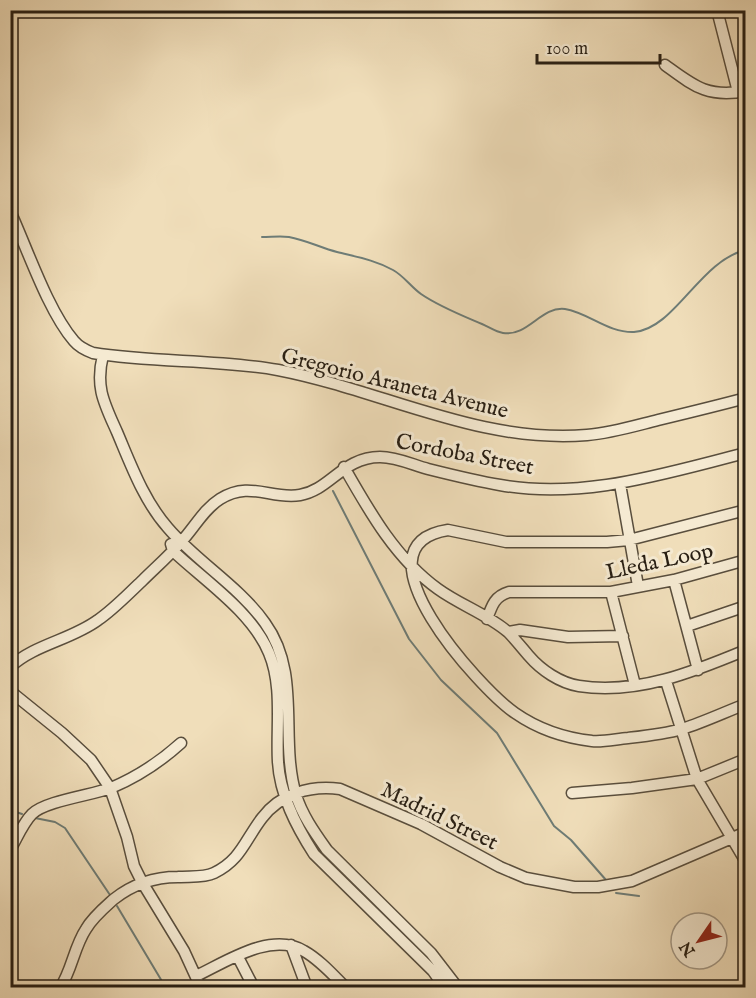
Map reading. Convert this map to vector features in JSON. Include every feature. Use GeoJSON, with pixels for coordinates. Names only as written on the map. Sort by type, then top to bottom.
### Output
{"type":"FeatureCollection","features":[{"type":"Feature","properties":{"kind":"street"},"geometry":{"type":"LineString","coordinates":[[664,65],[704,90],[714,93],[742,92],[717,10]]}},
{"type":"Feature","properties":{"kind":"street","name":"Gregorio Araneta Avenue"},"geometry":{"type":"LineString","coordinates":[[10,211],[49,298],[69,335],[86,351],[103,355],[276,370],[310,377],[466,424],[544,435],[586,435],[612,432],[746,398]]}},
{"type":"Feature","properties":{"kind":"street"},"geometry":{"type":"LineString","coordinates":[[103,355],[99,372],[101,392],[143,492],[168,528],[177,547],[253,625],[270,655],[277,701],[278,764],[291,796],[327,850],[431,953],[458,987]]}},
{"type":"Feature","properties":{"kind":"street","name":"Cordoba Street"},"geometry":{"type":"LineString","coordinates":[[10,667],[24,655],[81,631],[98,620],[177,547],[210,506],[230,494],[251,489],[285,495],[300,495],[320,486],[345,467],[379,457],[393,458],[429,469],[500,485],[522,488],[578,489],[620,484],[746,453]]}},
{"type":"Feature","properties":{"kind":"street"},"geometry":{"type":"LineString","coordinates":[[345,467],[365,504],[411,566],[437,589],[508,632],[531,659],[553,676],[577,686],[610,687],[666,681],[746,650]]}},
{"type":"Feature","properties":{"kind":"street"},"geometry":{"type":"LineString","coordinates":[[620,484],[638,586]]}},
{"type":"Feature","properties":{"kind":"street"},"geometry":{"type":"LineString","coordinates":[[746,510],[629,540],[607,542],[506,542],[448,530],[423,537],[413,554],[411,566],[420,600],[433,622],[499,700],[514,713],[553,733],[595,741],[680,730],[746,704]]}},
{"type":"Feature","properties":{"kind":"street","name":"Lleda Loop"},"geometry":{"type":"LineString","coordinates":[[487,619],[493,603],[500,595],[509,592],[610,592],[674,580],[746,560]]}},
{"type":"Feature","properties":{"kind":"street"},"geometry":{"type":"LineString","coordinates":[[674,580],[698,670]]}},
{"type":"Feature","properties":{"kind":"street"},"geometry":{"type":"LineString","coordinates":[[610,592],[635,685]]}},
{"type":"Feature","properties":{"kind":"street"},"geometry":{"type":"LineString","coordinates":[[687,626],[746,606]]}},
{"type":"Feature","properties":{"kind":"street"},"geometry":{"type":"LineString","coordinates":[[508,632],[520,630],[568,637],[623,636]]}},
{"type":"Feature","properties":{"kind":"street"},"geometry":{"type":"LineString","coordinates":[[666,681],[697,779],[746,861]]}},
{"type":"Feature","properties":{"kind":"street"},"geometry":{"type":"LineString","coordinates":[[10,692],[62,733],[91,760],[110,788],[141,882],[184,951],[201,987]]}},
{"type":"Feature","properties":{"kind":"street"},"geometry":{"type":"LineString","coordinates":[[10,850],[30,817],[54,804],[110,788],[153,766],[181,743]]}},
{"type":"Feature","properties":{"kind":"street"},"geometry":{"type":"LineString","coordinates":[[572,793],[697,779],[746,759]]}},
{"type":"Feature","properties":{"kind":"street","name":"Madrid Street"},"geometry":{"type":"LineString","coordinates":[[141,882],[176,876],[198,877],[213,874],[237,857],[271,808],[291,796],[314,789],[339,789],[422,824],[500,867],[526,878],[574,887],[598,887],[632,881],[746,832]]}},
{"type":"Feature","properties":{"kind":"street"},"geometry":{"type":"LineString","coordinates":[[291,796],[291,813],[314,854],[433,971],[445,987]]}},
{"type":"Feature","properties":{"kind":"street"},"geometry":{"type":"LineString","coordinates":[[60,987],[67,978],[85,929],[114,900],[141,882]]}},
{"type":"Feature","properties":{"kind":"street"},"geometry":{"type":"LineString","coordinates":[[196,976],[267,945],[291,945],[303,950],[346,987]]}},
{"type":"Feature","properties":{"kind":"street"},"geometry":{"type":"LineString","coordinates":[[291,945],[308,987]]}},
{"type":"Feature","properties":{"kind":"street"},"geometry":{"type":"LineString","coordinates":[[238,957],[254,987]]}},
{"type":"Feature","properties":{"kind":"waterway"},"geometry":{"type":"LineString","coordinates":[[262,237],[295,238],[379,264],[397,272],[417,291],[436,303],[503,333],[520,331],[541,316],[556,309],[574,311],[607,326],[625,331],[634,332],[649,328],[675,307],[715,267],[730,256],[746,250]]}},
{"type":"Feature","properties":{"kind":"waterway"},"geometry":{"type":"LineString","coordinates":[[333,491],[409,639],[441,680],[497,733],[554,826],[571,840],[606,880]]}},
{"type":"Feature","properties":{"kind":"waterway"},"geometry":{"type":"LineString","coordinates":[[10,810],[22,814]]}},
{"type":"Feature","properties":{"kind":"waterway"},"geometry":{"type":"LineString","coordinates":[[35,818],[55,822],[65,828],[110,895]]}},
{"type":"Feature","properties":{"kind":"waterway"},"geometry":{"type":"LineString","coordinates":[[616,893],[639,896]]}},
{"type":"Feature","properties":{"kind":"waterway"},"geometry":{"type":"LineString","coordinates":[[117,906],[166,988]]}},
{"type":"Feature","properties":{"kind":"waterway"},"geometry":{"type":"LineString","coordinates":[[156,988],[164,983]]}}]}
